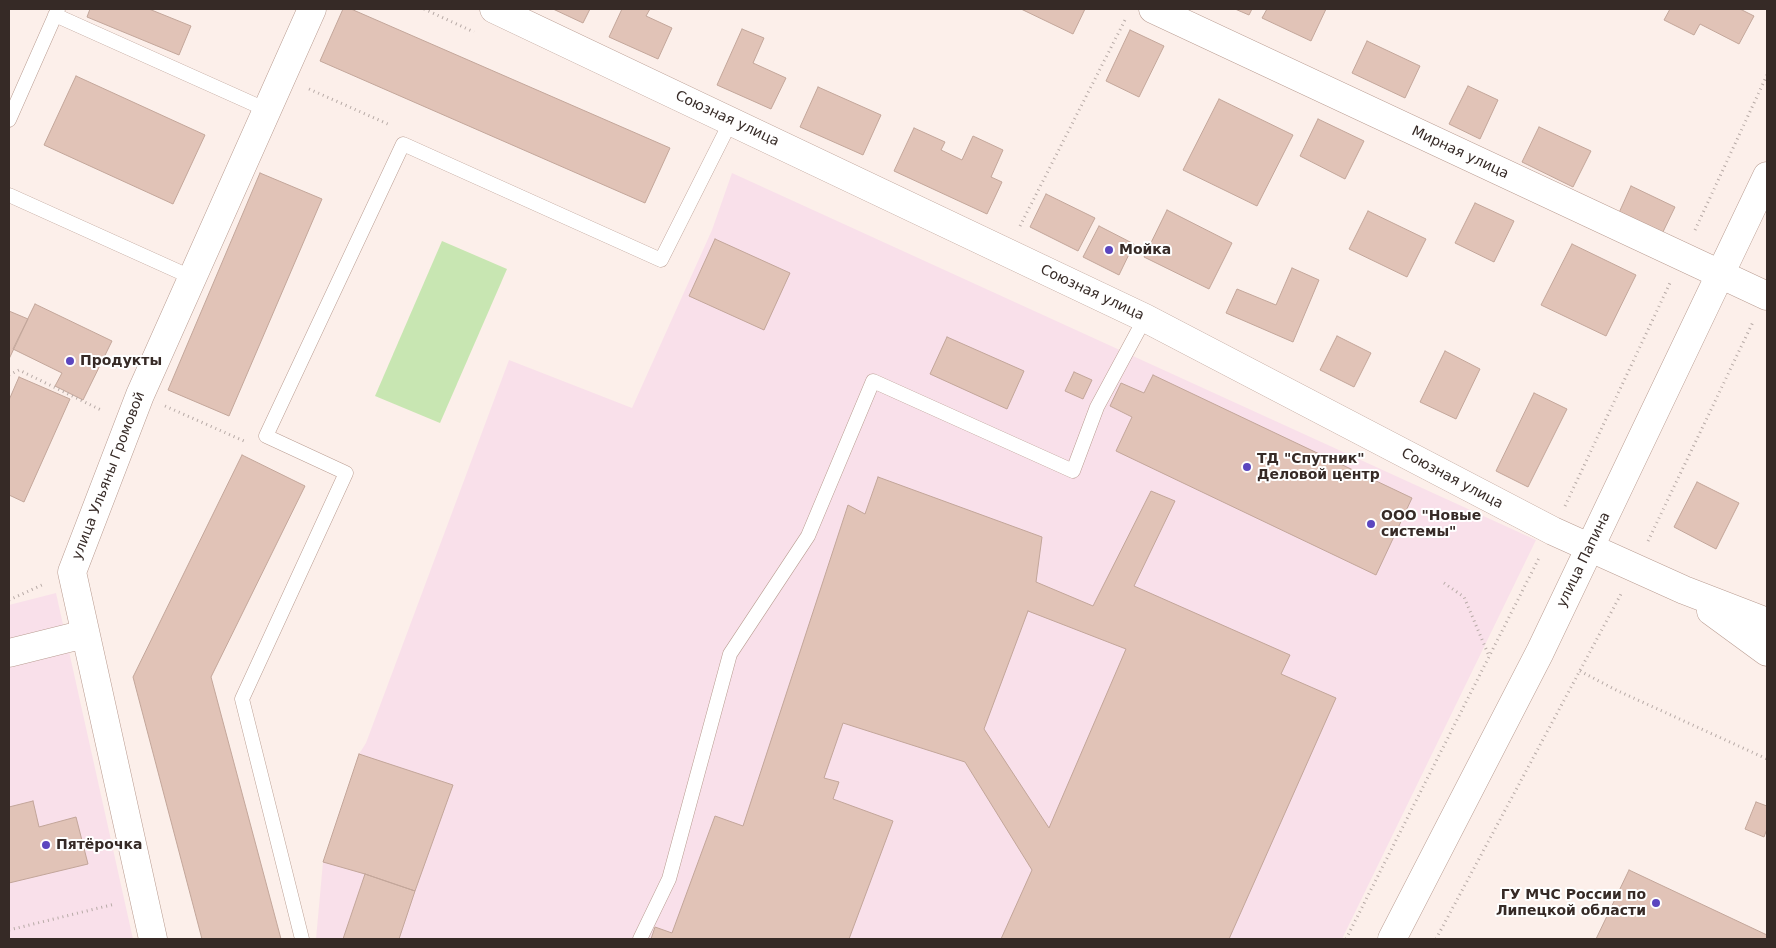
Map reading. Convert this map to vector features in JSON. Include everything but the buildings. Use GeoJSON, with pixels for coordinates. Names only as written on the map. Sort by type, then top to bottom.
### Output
{"type":"FeatureCollection","features":[{"type":"Feature","properties":{"kind":"street","name":"улица Ульяны Громовой"},"geometry":{"type":"LineString","coordinates":[[154,939],[72,572],[140,395],[312,9]]}},
{"type":"Feature","properties":{"kind":"street","name":"Союзная улица"},"geometry":{"type":"LineString","coordinates":[[494,9],[1145,318],[1553,531],[1634,569],[1767,622]]}},
{"type":"Feature","properties":{"kind":"street","name":"Мирная улица"},"geometry":{"type":"LineString","coordinates":[[1153,9],[1766,296]]}},
{"type":"Feature","properties":{"kind":"street","name":"улица Папина"},"geometry":{"type":"LineString","coordinates":[[1392,939],[1540,652],[1767,176]]}},
{"type":"Feature","properties":{"kind":"street","name":"Союзная улица"},"geometry":{"type":"LineString","coordinates":[[1684,590],[1767,652]]}},
{"type":"Feature","properties":{"kind":"street"},"geometry":{"type":"LineString","coordinates":[[9,653],[85,634]]}},
{"type":"Feature","properties":{"kind":"lane"},"geometry":{"type":"LineString","coordinates":[[9,120],[56,12],[267,110]]}},
{"type":"Feature","properties":{"kind":"lane"},"geometry":{"type":"LineString","coordinates":[[302,939],[242,699],[346,473],[266,436],[404,144],[662,260],[731,122]]}},
{"type":"Feature","properties":{"kind":"lane"},"geometry":{"type":"LineString","coordinates":[[9,195],[193,278]]}},
{"type":"Feature","properties":{"kind":"lane"},"geometry":{"type":"LineString","coordinates":[[640,939],[669,879],[730,654],[808,536],[873,381],[1073,471],[1097,406],[1145,318]]}},
{"type":"Feature","properties":{"kind":"path"},"geometry":{"type":"LineString","coordinates":[[1006,253],[1127,18]]}},
{"type":"Feature","properties":{"kind":"path"},"geometry":{"type":"LineString","coordinates":[[1346,939],[1553,531],[1767,76]]}},
{"type":"Feature","properties":{"kind":"path"},"geometry":{"type":"LineString","coordinates":[[304,87],[390,126],[392,120]]}},
{"type":"Feature","properties":{"kind":"path"},"geometry":{"type":"LineString","coordinates":[[1436,939],[1634,569],[1766,296]]}},
{"type":"Feature","properties":{"kind":"path"},"geometry":{"type":"LineString","coordinates":[[9,375],[19,370],[129,424]]}},
{"type":"Feature","properties":{"kind":"path"},"geometry":{"type":"LineString","coordinates":[[140,395],[252,444],[266,436]]}},
{"type":"Feature","properties":{"kind":"path"},"geometry":{"type":"LineString","coordinates":[[9,600],[72,572]]}},
{"type":"Feature","properties":{"kind":"path"},"geometry":{"type":"LineString","coordinates":[[1444,583],[1464,597],[1489,656]]}},
{"type":"Feature","properties":{"kind":"path"},"geometry":{"type":"LineString","coordinates":[[1580,671],[1616,690],[1767,759]]}},
{"type":"Feature","properties":{"kind":"path"},"geometry":{"type":"LineString","coordinates":[[9,930],[144,897]]}},
{"type":"Feature","properties":{"kind":"shaded area"},"geometry":{"type":"Polygon","coordinates":[[[732,173],[1536,540],[1342,939],[316,939],[323,862],[359,754],[366,743],[509,360],[632,408],[712,230],[732,173]]]}},
{"type":"Feature","properties":{"kind":"shaded area"},"geometry":{"type":"Polygon","coordinates":[[[56,593],[133,939],[9,939],[9,605],[56,593]]]}},
{"type":"Feature","properties":{"kind":"green space"},"geometry":{"type":"Polygon","coordinates":[[[442,241],[507,269],[440,423],[375,396],[442,241]]]}},
{"type":"Feature","properties":{"kind":"place","name":"Мойка"},"geometry":{"type":"Point","coordinates":[1109,250]}},
{"type":"Feature","properties":{"kind":"place","name":"Продукты"},"geometry":{"type":"Point","coordinates":[70,361]}},
{"type":"Feature","properties":{"kind":"place","name":"ТД \"Спутник\" Деловой центр"},"geometry":{"type":"Point","coordinates":[1247,467]}},
{"type":"Feature","properties":{"kind":"place","name":"ООО \"Новые системы\""},"geometry":{"type":"Point","coordinates":[1371,524]}},
{"type":"Feature","properties":{"kind":"place","name":"Пятёрочка"},"geometry":{"type":"Point","coordinates":[46,845]}},
{"type":"Feature","properties":{"kind":"place","name":"ГУ МЧС России по Липецкой области"},"geometry":{"type":"Point","coordinates":[1656,903]}}]}
